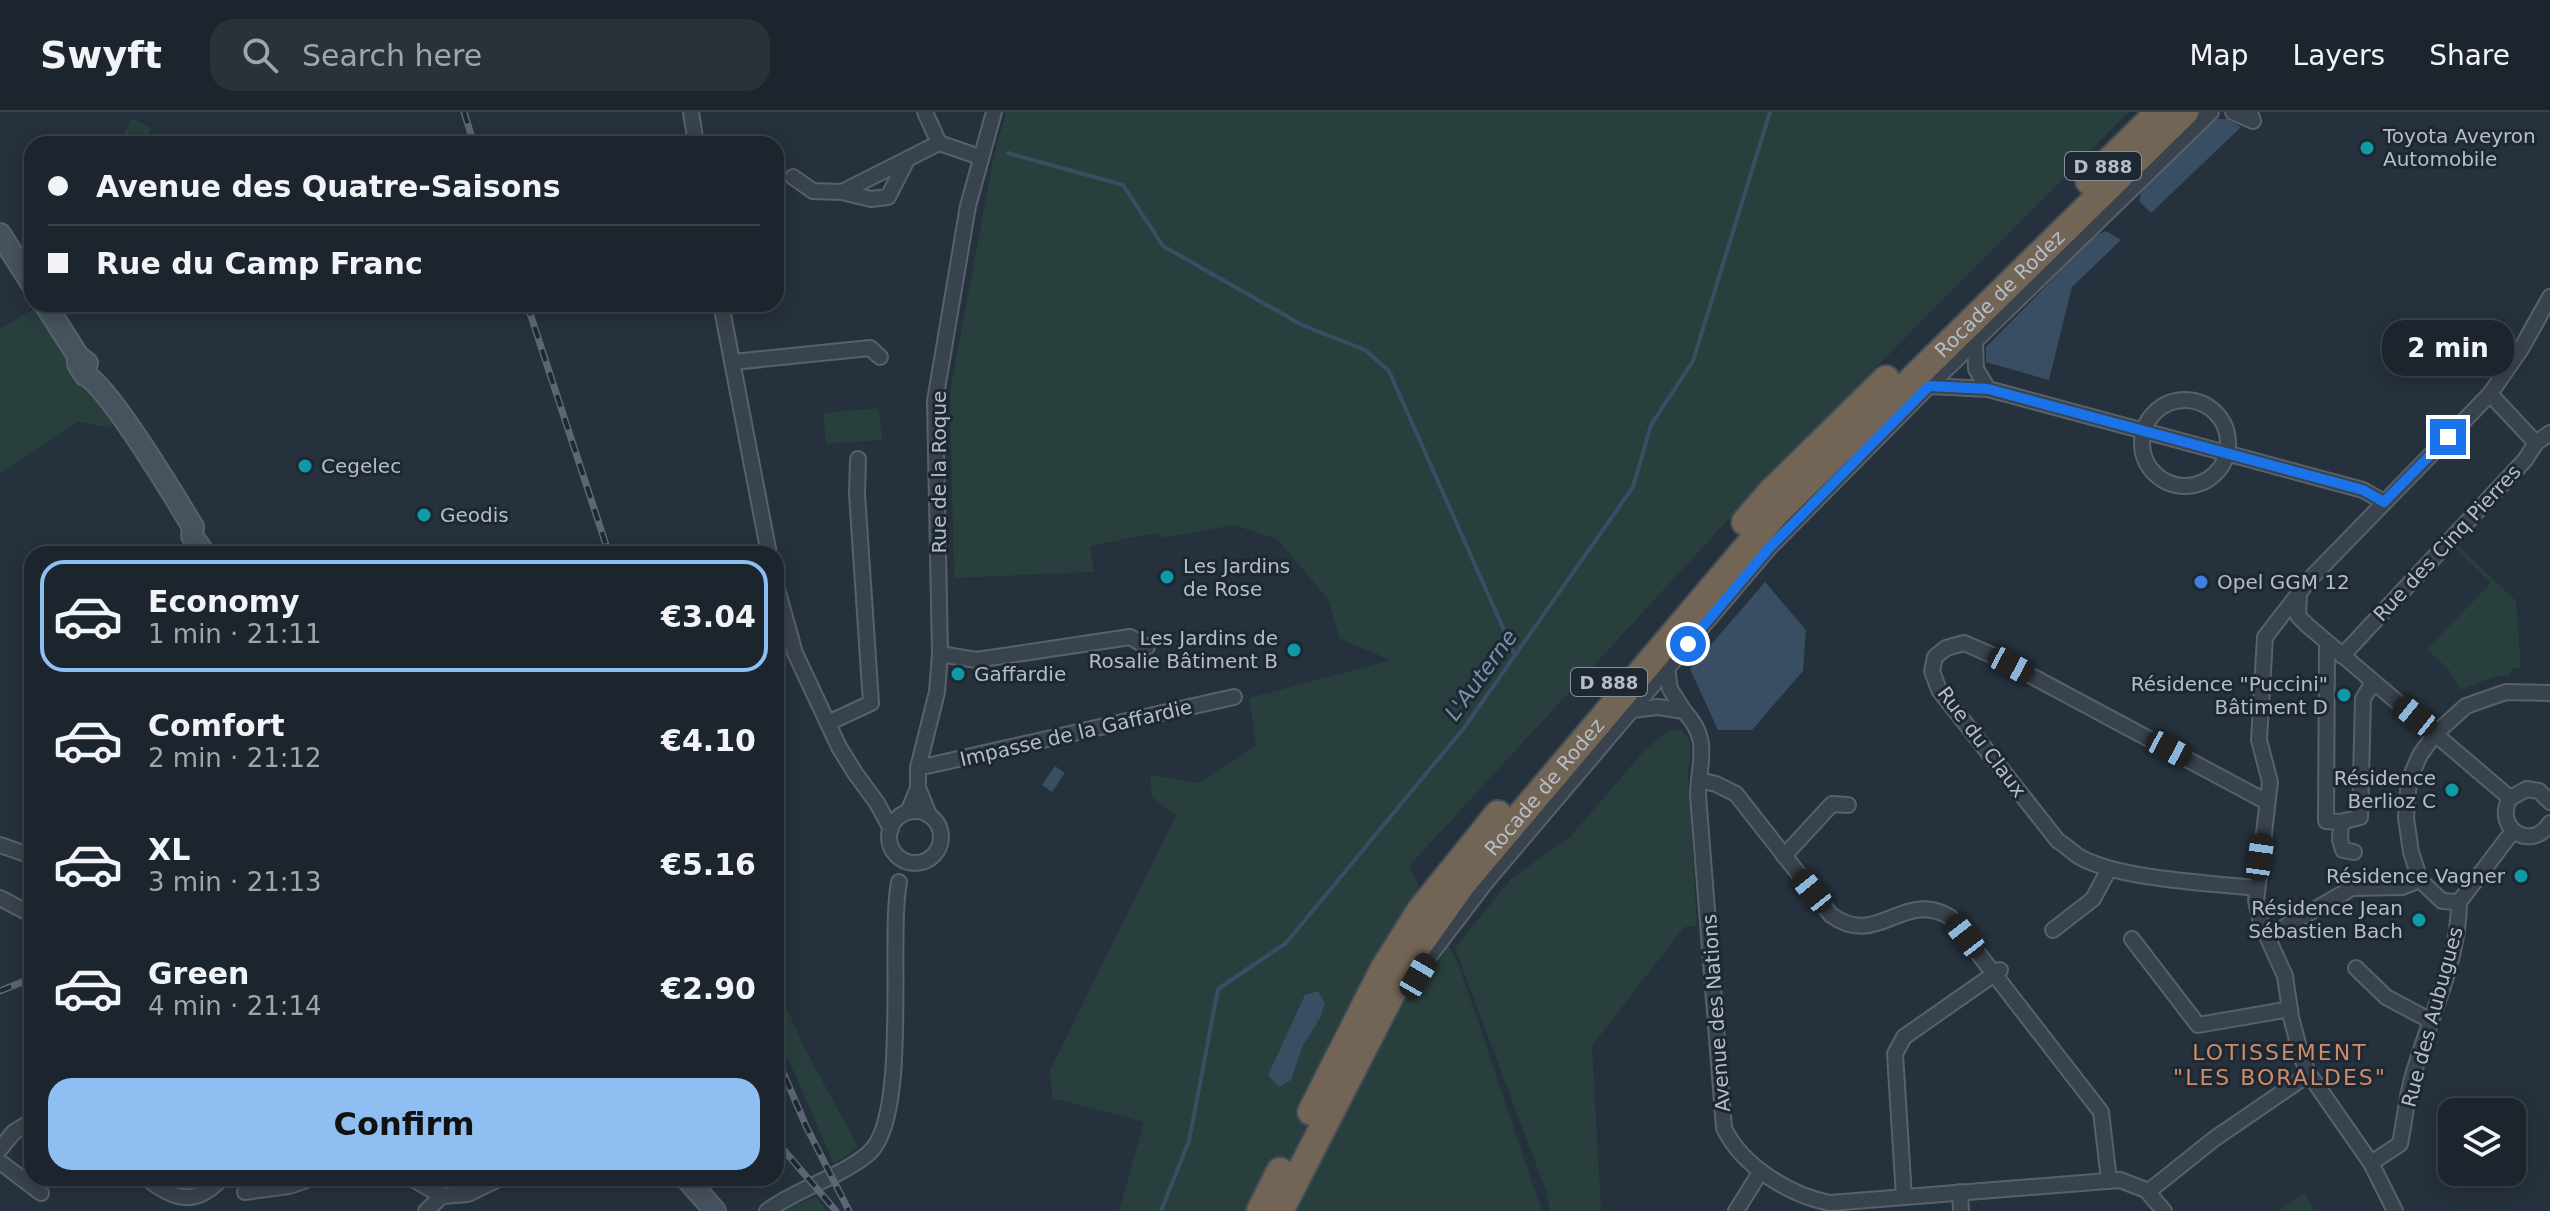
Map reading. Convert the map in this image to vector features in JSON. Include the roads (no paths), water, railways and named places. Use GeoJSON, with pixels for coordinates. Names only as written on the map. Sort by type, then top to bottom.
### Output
{"type":"FeatureCollection","features":[{"type":"Feature","properties":{"kind":"highway","name":"Rocade de Rodez"},"geometry":{"type":"LineString","coordinates":[[1260,1211],[1383,970],[1420,911],[1462,856],[1771,492],[2159,112]]}},
{"type":"Feature","properties":{"kind":"highway","name":"Rocade de Rodez"},"geometry":{"type":"LineString","coordinates":[[1281,1211],[1396,985],[1417,948],[1464,882],[1776,513],[2185,112]]}},
{"type":"Feature","properties":{"kind":"highway"},"geometry":{"type":"LineString","coordinates":[[1281,1211],[1300,1191],[1365,1067],[1431,954]]}},
{"type":"Feature","properties":{"kind":"main road"},"geometry":{"type":"LineString","coordinates":[[0,234],[24,272]]}},
{"type":"Feature","properties":{"kind":"main road"},"geometry":{"type":"LineString","coordinates":[[50,312],[78,356],[78,364],[85,375],[92,377],[160,472],[193,527],[192,536],[199,546]]}},
{"type":"Feature","properties":{"kind":"main road"},"geometry":{"type":"LineString","coordinates":[[193,527],[205,530],[215,546]]}},
{"type":"Feature","properties":{"kind":"main road"},"geometry":{"type":"LineString","coordinates":[[692,1186],[710,1209]]}},
{"type":"Feature","properties":{"kind":"street"},"geometry":{"type":"LineString","coordinates":[[691,112],[695,136]]}},
{"type":"Feature","properties":{"kind":"street"},"geometry":{"type":"LineString","coordinates":[[925,112],[939,143],[980,157]]}},
{"type":"Feature","properties":{"kind":"street","name":"Rue de la Roque"},"geometry":{"type":"LineString","coordinates":[[929,815],[918,788],[918,768],[937,692],[940,654],[935,401],[968,206],[994,112]]}},
{"type":"Feature","properties":{"kind":"street"},"geometry":{"type":"LineString","coordinates":[[1431,954],[1486,882],[1770,547],[1929,386],[2211,112]]}},
{"type":"Feature","properties":{"kind":"street"},"geometry":{"type":"LineString","coordinates":[[2233,112],[2253,121],[2250,112]]}},
{"type":"Feature","properties":{"kind":"street"},"geometry":{"type":"LineString","coordinates":[[842,192],[939,143]]}},
{"type":"Feature","properties":{"kind":"street"},"geometry":{"type":"LineString","coordinates":[[793,177],[813,191],[842,192],[871,199],[888,197],[906,161]]}},
{"type":"Feature","properties":{"kind":"street"},"geometry":{"type":"LineString","coordinates":[[2395,1211],[2371,1163],[2309,1074],[2302,1059],[2285,976],[2261,923],[2256,888],[2270,782],[2259,740],[2262,648],[2270,629],[2299,594],[2490,394],[2521,349],[2550,297]]}},
{"type":"Feature","properties":{"kind":"street"},"geometry":{"type":"LineString","coordinates":[[723,312],[768,546]]}},
{"type":"Feature","properties":{"kind":"street"},"geometry":{"type":"LineString","coordinates":[[1975,342],[1976,369],[1988,389]]}},
{"type":"Feature","properties":{"kind":"street"},"geometry":{"type":"LineString","coordinates":[[733,362],[870,348],[880,357]]}},
{"type":"Feature","properties":{"kind":"street"},"geometry":{"type":"LineString","coordinates":[[1929,386],[1988,389],[2363,490],[2384,502]]}},
{"type":"Feature","properties":{"kind":"street"},"geometry":{"type":"LineString","coordinates":[[2490,394],[2536,443]]}},
{"type":"Feature","properties":{"kind":"street"},"geometry":{"type":"LineString","coordinates":[[2182,400],[2195,401],[2218,415],[2225,426],[2227,453],[2221,467],[2210,477],[2197,484],[2182,486],[2157,476],[2144,455],[2143,431],[2158,409],[2182,400]]}},
{"type":"Feature","properties":{"kind":"street","name":"Rue des Cinq Pierres"},"geometry":{"type":"LineString","coordinates":[[2342,656],[2525,460],[2536,443],[2550,433]]}},
{"type":"Feature","properties":{"kind":"street"},"geometry":{"type":"LineString","coordinates":[[828,723],[871,703],[857,494],[858,459]]}},
{"type":"Feature","properties":{"kind":"street"},"geometry":{"type":"LineString","coordinates":[[2299,594],[2298,616],[2510,798]]}},
{"type":"Feature","properties":{"kind":"street"},"geometry":{"type":"LineString","coordinates":[[784,614],[795,653],[828,723],[891,829],[890,843],[903,860],[919,862]]}},
{"type":"Feature","properties":{"kind":"street"},"geometry":{"type":"LineString","coordinates":[[2270,629],[2283,619],[2298,616]]}},
{"type":"Feature","properties":{"kind":"street"},"geometry":{"type":"LineString","coordinates":[[940,654],[976,660],[1130,637],[1147,647]]}},
{"type":"Feature","properties":{"kind":"street","name":"Rue du Claux"},"geometry":{"type":"LineString","coordinates":[[2256,888],[2109,869],[2080,857],[2058,841],[1939,690],[1932,671],[1935,657],[1946,648],[1964,643],[1994,656],[2267,802]]}},
{"type":"Feature","properties":{"kind":"street"},"geometry":{"type":"LineString","coordinates":[[2327,644],[2326,821],[2341,822],[2360,817],[2363,699],[2373,682]]}},
{"type":"Feature","properties":{"kind":"street","name":"Avenue des Nations"},"geometry":{"type":"LineString","coordinates":[[1667,668],[1670,689],[1694,722],[1702,740],[1699,780],[1724,1128],[1732,1145],[1761,1171],[1789,1188],[1821,1201],[2109,1180],[2132,1183],[2146,1190],[2164,1211]]}},
{"type":"Feature","properties":{"kind":"street"},"geometry":{"type":"LineString","coordinates":[[2513,831],[2459,902],[2442,901],[2420,880],[2411,852],[2406,818],[2409,780],[2420,755],[2435,734],[2466,706],[2506,692],[2550,693]]}},
{"type":"Feature","properties":{"kind":"street","name":"Impasse de la Gaffardie"},"geometry":{"type":"LineString","coordinates":[[918,768],[1234,697]]}},
{"type":"Feature","properties":{"kind":"street"},"geometry":{"type":"LineString","coordinates":[[1632,710],[1658,707],[1684,711]]}},
{"type":"Feature","properties":{"kind":"street"},"geometry":{"type":"LineString","coordinates":[[1699,780],[1736,794],[1831,915],[1845,925],[1863,927],[1920,908],[1936,908],[1950,917],[1998,971],[2101,1112],[2109,1180]]}},
{"type":"Feature","properties":{"kind":"street","name":"Rue de la Roque"},"geometry":{"type":"LineString","coordinates":[[904,814],[918,788]]}},
{"type":"Feature","properties":{"kind":"street"},"geometry":{"type":"LineString","coordinates":[[2548,795],[2527,789],[2510,798],[2505,812],[2513,831],[2533,836],[2549,828]]}},
{"type":"Feature","properties":{"kind":"street"},"geometry":{"type":"LineString","coordinates":[[1784,856],[1832,804],[1848,805]]}},
{"type":"Feature","properties":{"kind":"street"},"geometry":{"type":"LineString","coordinates":[[881,809],[929,815],[940,828],[940,845],[932,857],[919,862],[899,882]]}},
{"type":"Feature","properties":{"kind":"street"},"geometry":{"type":"LineString","coordinates":[[891,829],[904,814]]}},
{"type":"Feature","properties":{"kind":"street"},"geometry":{"type":"LineString","coordinates":[[2341,822],[2343,850],[2354,852]]}},
{"type":"Feature","properties":{"kind":"street"},"geometry":{"type":"LineString","coordinates":[[0,845],[24,853]]}},
{"type":"Feature","properties":{"kind":"street"},"geometry":{"type":"LineString","coordinates":[[767,1211],[864,1156],[880,1136],[894,1063],[897,855]]}},
{"type":"Feature","properties":{"kind":"street"},"geometry":{"type":"LineString","coordinates":[[2053,930],[2093,899],[2109,869]]}},
{"type":"Feature","properties":{"kind":"street"},"geometry":{"type":"LineString","coordinates":[[2267,934],[2352,888],[2402,887],[2420,880]]}},
{"type":"Feature","properties":{"kind":"street"},"geometry":{"type":"LineString","coordinates":[[0,898],[24,911]]}},
{"type":"Feature","properties":{"kind":"street","name":"Rue des Aubugues"},"geometry":{"type":"LineString","coordinates":[[2371,1163],[2400,1144],[2411,1082],[2443,984],[2459,917],[2459,902]]}},
{"type":"Feature","properties":{"kind":"street"},"geometry":{"type":"LineString","coordinates":[[2132,939],[2198,1025],[2290,1009]]}},
{"type":"Feature","properties":{"kind":"street"},"geometry":{"type":"LineString","coordinates":[[2356,968],[2386,997],[2431,1021]]}},
{"type":"Feature","properties":{"kind":"street"},"geometry":{"type":"LineString","coordinates":[[1904,1197],[1895,1054],[1904,1037],[1998,971]]}},
{"type":"Feature","properties":{"kind":"street"},"geometry":{"type":"LineString","coordinates":[[2154,1187],[2214,1139],[2309,1074]]}},
{"type":"Feature","properties":{"kind":"street"},"geometry":{"type":"LineString","coordinates":[[0,1149],[14,1132],[24,1126]]}},
{"type":"Feature","properties":{"kind":"street"},"geometry":{"type":"LineString","coordinates":[[0,1162],[24,1180]]}},
{"type":"Feature","properties":{"kind":"street"},"geometry":{"type":"LineString","coordinates":[[1736,1211],[1761,1171]]}},
{"type":"Feature","properties":{"kind":"street"},"geometry":{"type":"LineString","coordinates":[[32,1186],[41,1193]]}},
{"type":"Feature","properties":{"kind":"street"},"geometry":{"type":"LineString","coordinates":[[157,1186],[169,1195],[183,1198],[199,1196],[214,1186]]}},
{"type":"Feature","properties":{"kind":"street"},"geometry":{"type":"LineString","coordinates":[[245,1192],[286,1186]]}},
{"type":"Feature","properties":{"kind":"street"},"geometry":{"type":"LineString","coordinates":[[425,1186],[442,1196],[468,1194],[484,1186]]}},
{"type":"Feature","properties":{"kind":"street"},"geometry":{"type":"LineString","coordinates":[[1960,1192],[1961,1211]]}},
{"type":"Feature","properties":{"kind":"street"},"geometry":{"type":"LineString","coordinates":[[426,1211],[442,1196]]}},
{"type":"Feature","properties":{"kind":"water"},"geometry":{"type":"Polygon","coordinates":[[[2215,119],[2227,119],[2241,127],[2151,213],[2139,201],[2142,190],[2215,119]]]}},
{"type":"Feature","properties":{"kind":"water"},"geometry":{"type":"Polygon","coordinates":[[[2106,231],[2121,240],[2072,287],[2049,380],[1986,362],[1986,347],[2096,235],[2106,231]]]}},
{"type":"Feature","properties":{"kind":"water"},"geometry":{"type":"Polygon","coordinates":[[[1765,582],[1806,630],[1803,671],[1752,730],[1718,730],[1690,669],[1765,582]]]}},
{"type":"Feature","properties":{"kind":"water"},"geometry":{"type":"Polygon","coordinates":[[[1055,766],[1065,773],[1052,792],[1042,785],[1055,766]]]}},
{"type":"Feature","properties":{"kind":"water"},"geometry":{"type":"Polygon","coordinates":[[[1318,991],[1325,1003],[1320,1018],[1303,1045],[1291,1080],[1279,1087],[1268,1075],[1305,995],[1318,991]]]}},
{"type":"Feature","properties":{"kind":"waterway","name":"L'Auterne"},"geometry":{"type":"LineString","coordinates":[[1161,1211],[1189,1141],[1218,989],[1286,943],[1464,728],[1633,487],[1651,425],[1693,361],[1770,112]]}},
{"type":"Feature","properties":{"kind":"waterway"},"geometry":{"type":"LineString","coordinates":[[1008,153],[1123,185],[1163,246],[1302,325],[1365,350],[1389,371],[1515,655]]}},
{"type":"Feature","properties":{"kind":"railway"},"geometry":{"type":"LineString","coordinates":[[464,112],[472,136]]}},
{"type":"Feature","properties":{"kind":"railway"},"geometry":{"type":"LineString","coordinates":[[530,312],[606,546]]}},
{"type":"Feature","properties":{"kind":"railway"},"geometry":{"type":"LineString","coordinates":[[0,991],[24,981]]}},
{"type":"Feature","properties":{"kind":"railway"},"geometry":{"type":"LineString","coordinates":[[784,1075],[849,1211]]}},
{"type":"Feature","properties":{"kind":"railway"},"geometry":{"type":"LineString","coordinates":[[784,1150],[836,1211]]}},
{"type":"Feature","properties":{"kind":"place","name":"Toyota Aveyron Automobile"},"geometry":{"type":"Point","coordinates":[2367,148]}},
{"type":"Feature","properties":{"kind":"place","name":"Cegelec"},"geometry":{"type":"Point","coordinates":[305,466]}},
{"type":"Feature","properties":{"kind":"place","name":"Geodis"},"geometry":{"type":"Point","coordinates":[424,515]}},
{"type":"Feature","properties":{"kind":"place","name":"Les Jardins de Rose"},"geometry":{"type":"Point","coordinates":[1167,577]}},
{"type":"Feature","properties":{"kind":"place","name":"Opel GGM 12"},"geometry":{"type":"Point","coordinates":[2201,582]}},
{"type":"Feature","properties":{"kind":"place","name":"Les Jardins de Rosalie Bâtiment B"},"geometry":{"type":"Point","coordinates":[1294,650]}},
{"type":"Feature","properties":{"kind":"place","name":"Gaffardie"},"geometry":{"type":"Point","coordinates":[958,674]}},
{"type":"Feature","properties":{"kind":"place","name":"Résidence \"Puccini\" Bâtiment D"},"geometry":{"type":"Point","coordinates":[2344,695]}},
{"type":"Feature","properties":{"kind":"place","name":"Résidence Berlioz C"},"geometry":{"type":"Point","coordinates":[2452,790]}},
{"type":"Feature","properties":{"kind":"place","name":"Résidence Vagner"},"geometry":{"type":"Point","coordinates":[2521,876]}},
{"type":"Feature","properties":{"kind":"place","name":"Résidence Jean Sébastien Bach"},"geometry":{"type":"Point","coordinates":[2419,920]}},
{"type":"Feature","properties":{"kind":"district","name":"LOTISSEMENT \"LES BORALDES\""},"geometry":{"type":"Point","coordinates":[2280,1064]}}]}
